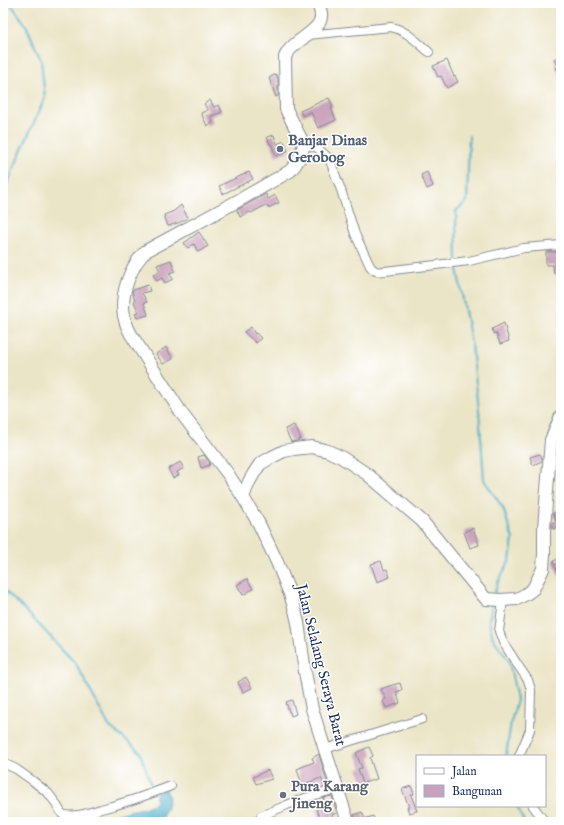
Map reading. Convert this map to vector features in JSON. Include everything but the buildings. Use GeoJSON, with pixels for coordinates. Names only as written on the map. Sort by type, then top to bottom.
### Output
{"type":"FeatureCollection","features":[{"type":"Feature","properties":{"kind":"street"},"geometry":{"type":"LineString","coordinates":[[318,3],[322,16],[321,22],[317,28],[291,48],[285,57],[286,108],[304,145],[316,147],[329,158],[355,234],[372,269],[376,272],[440,265],[524,248],[561,245]]}},
{"type":"Feature","properties":{"kind":"street"},"geometry":{"type":"LineString","coordinates":[[306,36],[391,27],[411,36],[429,52]]}},
{"type":"Feature","properties":{"kind":"street","name":"Jalan Selalang Seraya Barat"},"geometry":{"type":"LineString","coordinates":[[304,145],[300,159],[296,166],[290,171],[141,255],[130,276],[124,296],[124,316],[130,334],[182,414],[244,497],[277,562],[290,594],[298,623],[312,709],[348,822]]}},
{"type":"Feature","properties":{"kind":"street"},"geometry":{"type":"LineString","coordinates":[[244,497],[251,477],[260,464],[278,454],[294,449],[312,447],[328,451],[342,457],[368,474],[422,521],[486,599],[517,599],[533,589],[543,569],[544,528],[551,440],[561,416]]}},
{"type":"Feature","properties":{"kind":"street"},"geometry":{"type":"LineString","coordinates":[[228,474],[236,478],[251,477]]}},
{"type":"Feature","properties":{"kind":"street"},"geometry":{"type":"LineString","coordinates":[[502,600],[499,631],[503,642],[528,680],[531,690],[530,730],[519,755]]}},
{"type":"Feature","properties":{"kind":"street"},"geometry":{"type":"LineString","coordinates":[[325,749],[422,719]]}},
{"type":"Feature","properties":{"kind":"street"},"geometry":{"type":"LineString","coordinates":[[3,763],[16,769],[40,786],[52,797],[62,814],[69,816],[115,806],[171,786]]}},
{"type":"Feature","properties":{"kind":"street"},"geometry":{"type":"LineString","coordinates":[[261,816],[308,797],[337,789]]}},
{"type":"Feature","properties":{"kind":"street"},"geometry":{"type":"LineString","coordinates":[[534,807],[546,822]]}},
{"type":"Feature","properties":{"kind":"water"},"geometry":{"type":"Polygon","coordinates":[[[166,789],[169,798],[167,807],[160,822],[88,822],[148,806],[156,802],[156,792],[166,789]]]}},
{"type":"Feature","properties":{"kind":"waterway"},"geometry":{"type":"LineString","coordinates":[[3,194],[45,98],[41,60],[26,25],[10,3]]}},
{"type":"Feature","properties":{"kind":"waterway"},"geometry":{"type":"LineString","coordinates":[[457,260],[456,211],[467,201],[469,136]]}},
{"type":"Feature","properties":{"kind":"waterway"},"geometry":{"type":"LineString","coordinates":[[458,265],[458,273],[472,348],[479,410],[484,480],[503,508],[513,539],[510,560],[497,584],[494,595]]}},
{"type":"Feature","properties":{"kind":"waterway"},"geometry":{"type":"LineString","coordinates":[[3,589],[76,664],[109,726],[140,752],[153,790]]}},
{"type":"Feature","properties":{"kind":"waterway"},"geometry":{"type":"LineString","coordinates":[[492,603],[489,621],[493,638],[509,661],[517,700],[511,722],[506,755]]}},
{"type":"Feature","properties":{"kind":"waterway"},"geometry":{"type":"LineString","coordinates":[[517,807],[524,822]]}},
{"type":"Feature","properties":{"kind":"place","name":"Banjar Dinas Gerobog"},"geometry":{"type":"Point","coordinates":[280,149]}},
{"type":"Feature","properties":{"kind":"place","name":"Pura Karang Jineng"},"geometry":{"type":"Point","coordinates":[283,795]}}]}
